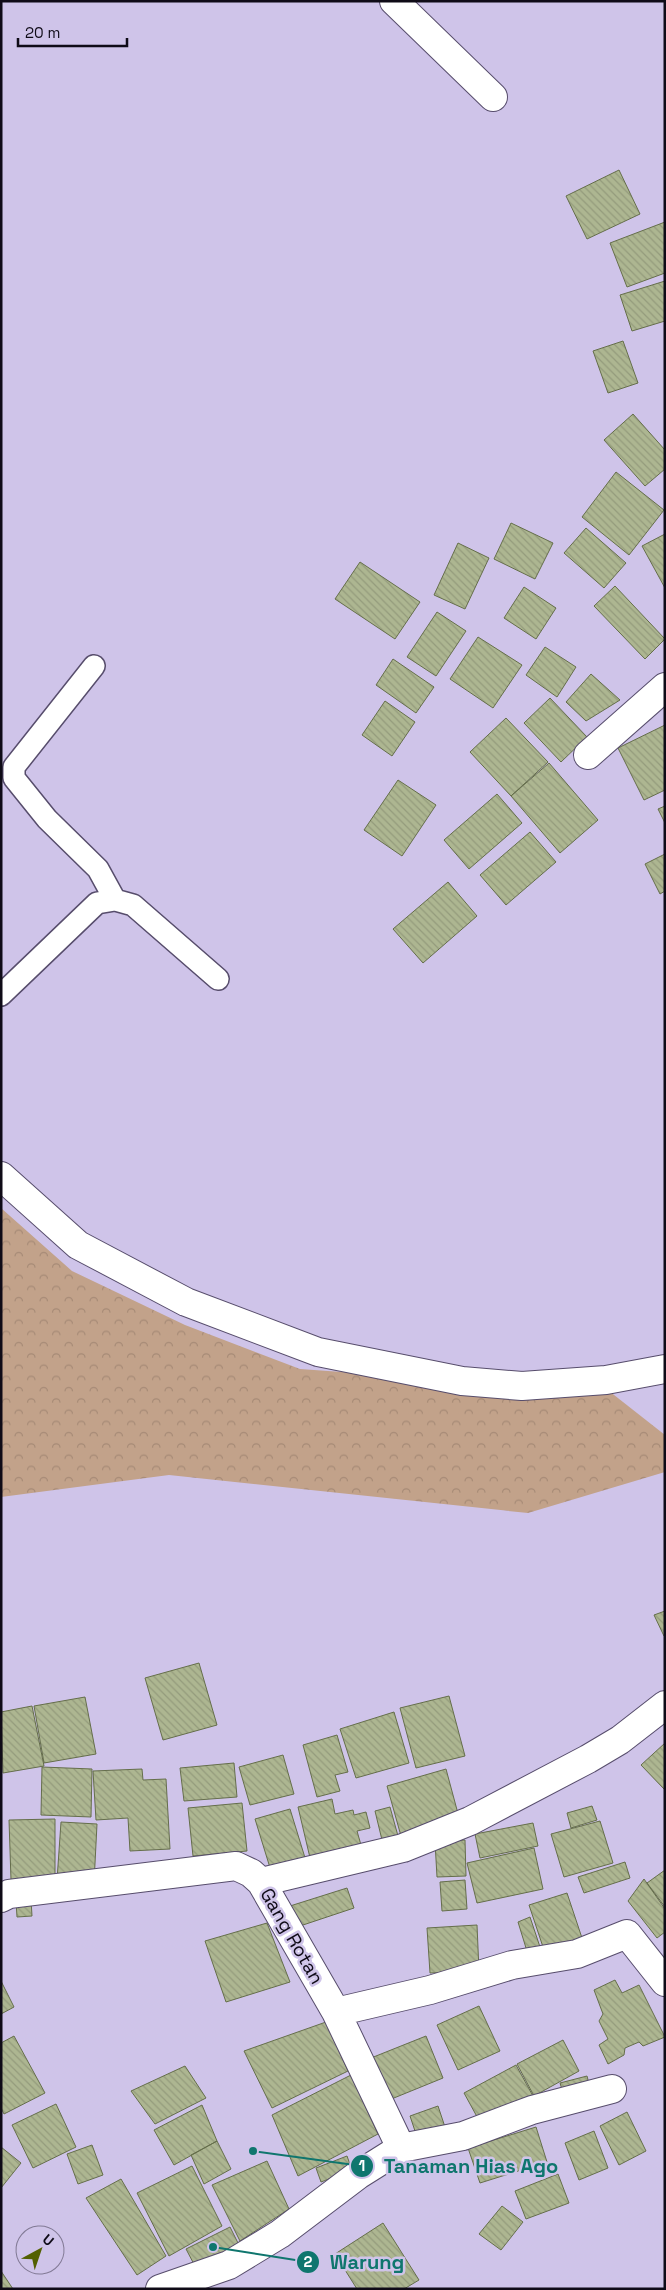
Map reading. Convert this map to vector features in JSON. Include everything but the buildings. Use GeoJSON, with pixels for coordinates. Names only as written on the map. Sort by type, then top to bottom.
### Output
{"type":"FeatureCollection","features":[{"type":"Feature","properties":{"kind":"street"},"geometry":{"type":"LineString","coordinates":[[394,1],[493,97]]}},
{"type":"Feature","properties":{"kind":"street"},"geometry":{"type":"LineString","coordinates":[[588,755],[665,687]]}},
{"type":"Feature","properties":{"kind":"street"},"geometry":{"type":"LineString","coordinates":[[1,1176],[78,1245],[186,1302],[318,1352],[462,1381],[522,1386],[606,1380],[665,1369]]}},
{"type":"Feature","properties":{"kind":"street"},"geometry":{"type":"LineString","coordinates":[[261,1882],[403,1848],[470,1820],[588,1759],[620,1740],[665,1705]]}},
{"type":"Feature","properties":{"kind":"street","name":"Gang Rotan"},"geometry":{"type":"LineString","coordinates":[[1,1898],[9,1894],[236,1866],[251,1873],[261,1882],[336,2012],[401,2148]]}},
{"type":"Feature","properties":{"kind":"street"},"geometry":{"type":"LineString","coordinates":[[336,2012],[430,1990],[512,1965],[577,1954],[626,1934],[665,1982]]}},
{"type":"Feature","properties":{"kind":"street"},"geometry":{"type":"LineString","coordinates":[[160,2289],[229,2265],[280,2234],[358,2176],[401,2148],[463,2136],[532,2110],[612,2089]]}},
{"type":"Feature","properties":{"kind":"lane"},"geometry":{"type":"LineString","coordinates":[[94,666],[14,767],[14,778],[47,819],[98,869],[116,900]]}},
{"type":"Feature","properties":{"kind":"lane"},"geometry":{"type":"LineString","coordinates":[[1,995],[97,903],[116,900],[133,905],[218,979]]}},
{"type":"Feature","properties":{"kind":"green space"},"geometry":{"type":"Polygon","coordinates":[[[1,1208],[72,1271],[185,1325],[300,1369],[609,1391],[665,1435],[665,1472],[528,1513],[169,1475],[1,1497],[1,1208]]]}},
{"type":"Feature","properties":{"kind":"place","name":"Tanaman Hias Ago"},"geometry":{"type":"Point","coordinates":[253,2151]}},
{"type":"Feature","properties":{"kind":"place","name":"Warung"},"geometry":{"type":"Point","coordinates":[213,2247]}}]}
